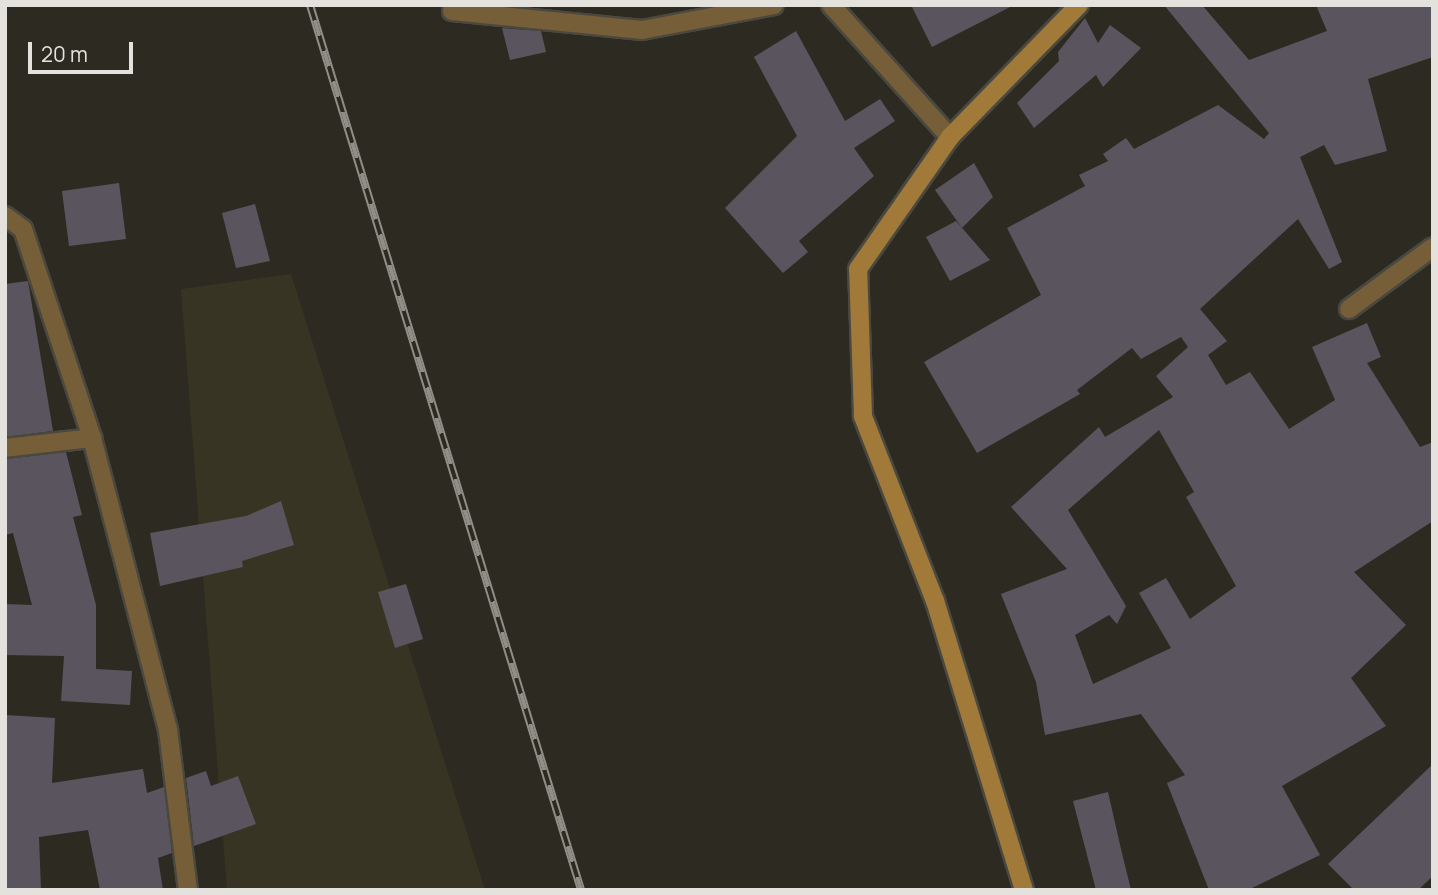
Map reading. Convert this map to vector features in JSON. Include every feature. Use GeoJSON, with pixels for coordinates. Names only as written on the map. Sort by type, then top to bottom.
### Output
{"type":"FeatureCollection","features":[{"type":"Feature","properties":{"kind":"street"},"geometry":{"type":"LineString","coordinates":[[452,11],[642,30],[774,5]]}},
{"type":"Feature","properties":{"kind":"street"},"geometry":{"type":"LineString","coordinates":[[831,5],[950,136]]}},
{"type":"Feature","properties":{"kind":"street"},"geometry":{"type":"LineString","coordinates":[[1024,890],[935,601],[863,416],[858,270],[950,136],[1079,5]]}},
{"type":"Feature","properties":{"kind":"street"},"geometry":{"type":"LineString","coordinates":[[5,216],[23,229],[92,438],[168,730],[188,890]]}},
{"type":"Feature","properties":{"kind":"street"},"geometry":{"type":"LineString","coordinates":[[1349,309],[1433,247]]}},
{"type":"Feature","properties":{"kind":"street"},"geometry":{"type":"LineString","coordinates":[[5,448],[92,438]]}},
{"type":"Feature","properties":{"kind":"shaded area"},"geometry":{"type":"Polygon","coordinates":[[[291,274],[485,890],[227,890],[181,289],[291,274]]]}},
{"type":"Feature","properties":{"kind":"building"},"geometry":{"type":"Polygon","coordinates":[[[911,5],[1014,5],[932,47],[911,5]]]}},
{"type":"Feature","properties":{"kind":"building"},"geometry":{"type":"Polygon","coordinates":[[[1164,5],[1202,5],[1249,60],[1327,31],[1316,5],[1433,5],[1433,57],[1368,79],[1387,151],[1335,165],[1324,145],[1300,157],[1342,262],[1329,269],[1298,219],[1200,309],[1227,341],[1208,355],[1226,385],[1250,372],[1289,429],[1335,400],[1312,347],[1367,323],[1381,357],[1367,363],[1420,447],[1433,442],[1433,521],[1354,572],[1406,625],[1351,678],[1386,726],[1282,786],[1320,855],[1248,890],[1209,890],[1167,783],[1185,775],[1141,714],[1045,735],[1036,682],[1001,594],[1067,569],[1011,507],[1099,427],[1105,437],[1173,397],[1156,376],[1188,347],[1181,337],[1141,359],[1132,348],[1077,390],[1080,394],[977,453],[924,362],[1041,295],[1007,228],[1085,186],[1079,175],[1108,161],[1103,154],[1126,138],[1134,149],[1218,105],[1264,139],[1269,133],[1164,5]],[[1159,430],[1068,510],[1126,606],[1117,624],[1109,615],[1075,635],[1093,684],[1171,648],[1139,593],[1166,578],[1190,619],[1236,586],[1186,497],[1194,492],[1159,430]]]}},
{"type":"Feature","properties":{"kind":"building"},"geometry":{"type":"Polygon","coordinates":[[[1085,18],[1098,43],[1110,25],[1141,48],[1103,87],[1096,75],[1034,128],[1017,103],[1059,61],[1058,52],[1085,18]]]}},
{"type":"Feature","properties":{"kind":"building"},"geometry":{"type":"Polygon","coordinates":[[[502,28],[541,31],[546,52],[510,60],[502,28]]]}},
{"type":"Feature","properties":{"kind":"building"},"geometry":{"type":"Polygon","coordinates":[[[796,31],[845,121],[880,99],[895,121],[854,148],[874,176],[799,241],[808,252],[783,273],[725,208],[797,136],[754,57],[796,31]]]}},
{"type":"Feature","properties":{"kind":"building"},"geometry":{"type":"Polygon","coordinates":[[[974,163],[993,197],[962,228],[935,190],[974,163]]]}},
{"type":"Feature","properties":{"kind":"building"},"geometry":{"type":"Polygon","coordinates":[[[119,183],[126,239],[69,246],[62,191],[119,183]]]}},
{"type":"Feature","properties":{"kind":"building"},"geometry":{"type":"Polygon","coordinates":[[[255,204],[270,261],[236,268],[222,213],[255,204]]]}},
{"type":"Feature","properties":{"kind":"building"},"geometry":{"type":"Polygon","coordinates":[[[956,221],[990,260],[950,281],[926,237],[956,221]]]}},
{"type":"Feature","properties":{"kind":"building"},"geometry":{"type":"Polygon","coordinates":[[[28,281],[53,431],[5,437],[5,284],[28,281]]]}},
{"type":"Feature","properties":{"kind":"building"},"geometry":{"type":"Polygon","coordinates":[[[66,452],[82,515],[73,517],[96,605],[96,669],[132,671],[130,705],[61,701],[64,656],[5,655],[5,604],[32,605],[13,533],[5,535],[5,459],[66,452]]]}},
{"type":"Feature","properties":{"kind":"building"},"geometry":{"type":"Polygon","coordinates":[[[281,501],[294,545],[242,561],[243,567],[160,586],[150,533],[246,516],[281,501]]]}},
{"type":"Feature","properties":{"kind":"building"},"geometry":{"type":"Polygon","coordinates":[[[406,584],[423,639],[395,648],[378,592],[406,584]]]}},
{"type":"Feature","properties":{"kind":"building"},"geometry":{"type":"Polygon","coordinates":[[[5,715],[55,718],[52,783],[143,769],[147,793],[164,787],[172,853],[158,858],[163,890],[100,890],[88,830],[39,837],[41,890],[5,890],[5,715]]]}},
{"type":"Feature","properties":{"kind":"building"},"geometry":{"type":"Polygon","coordinates":[[[1433,764],[1433,876],[1418,890],[1354,890],[1328,864],[1433,764]]]}},
{"type":"Feature","properties":{"kind":"building"},"geometry":{"type":"Polygon","coordinates":[[[206,771],[211,786],[238,776],[256,824],[194,846],[186,778],[206,771]]]}},
{"type":"Feature","properties":{"kind":"building"},"geometry":{"type":"Polygon","coordinates":[[[1108,792],[1131,890],[1096,890],[1073,801],[1108,792]]]}},
{"type":"Feature","properties":{"kind":"railway"},"geometry":{"type":"LineString","coordinates":[[310,5],[581,890]]}}]}
